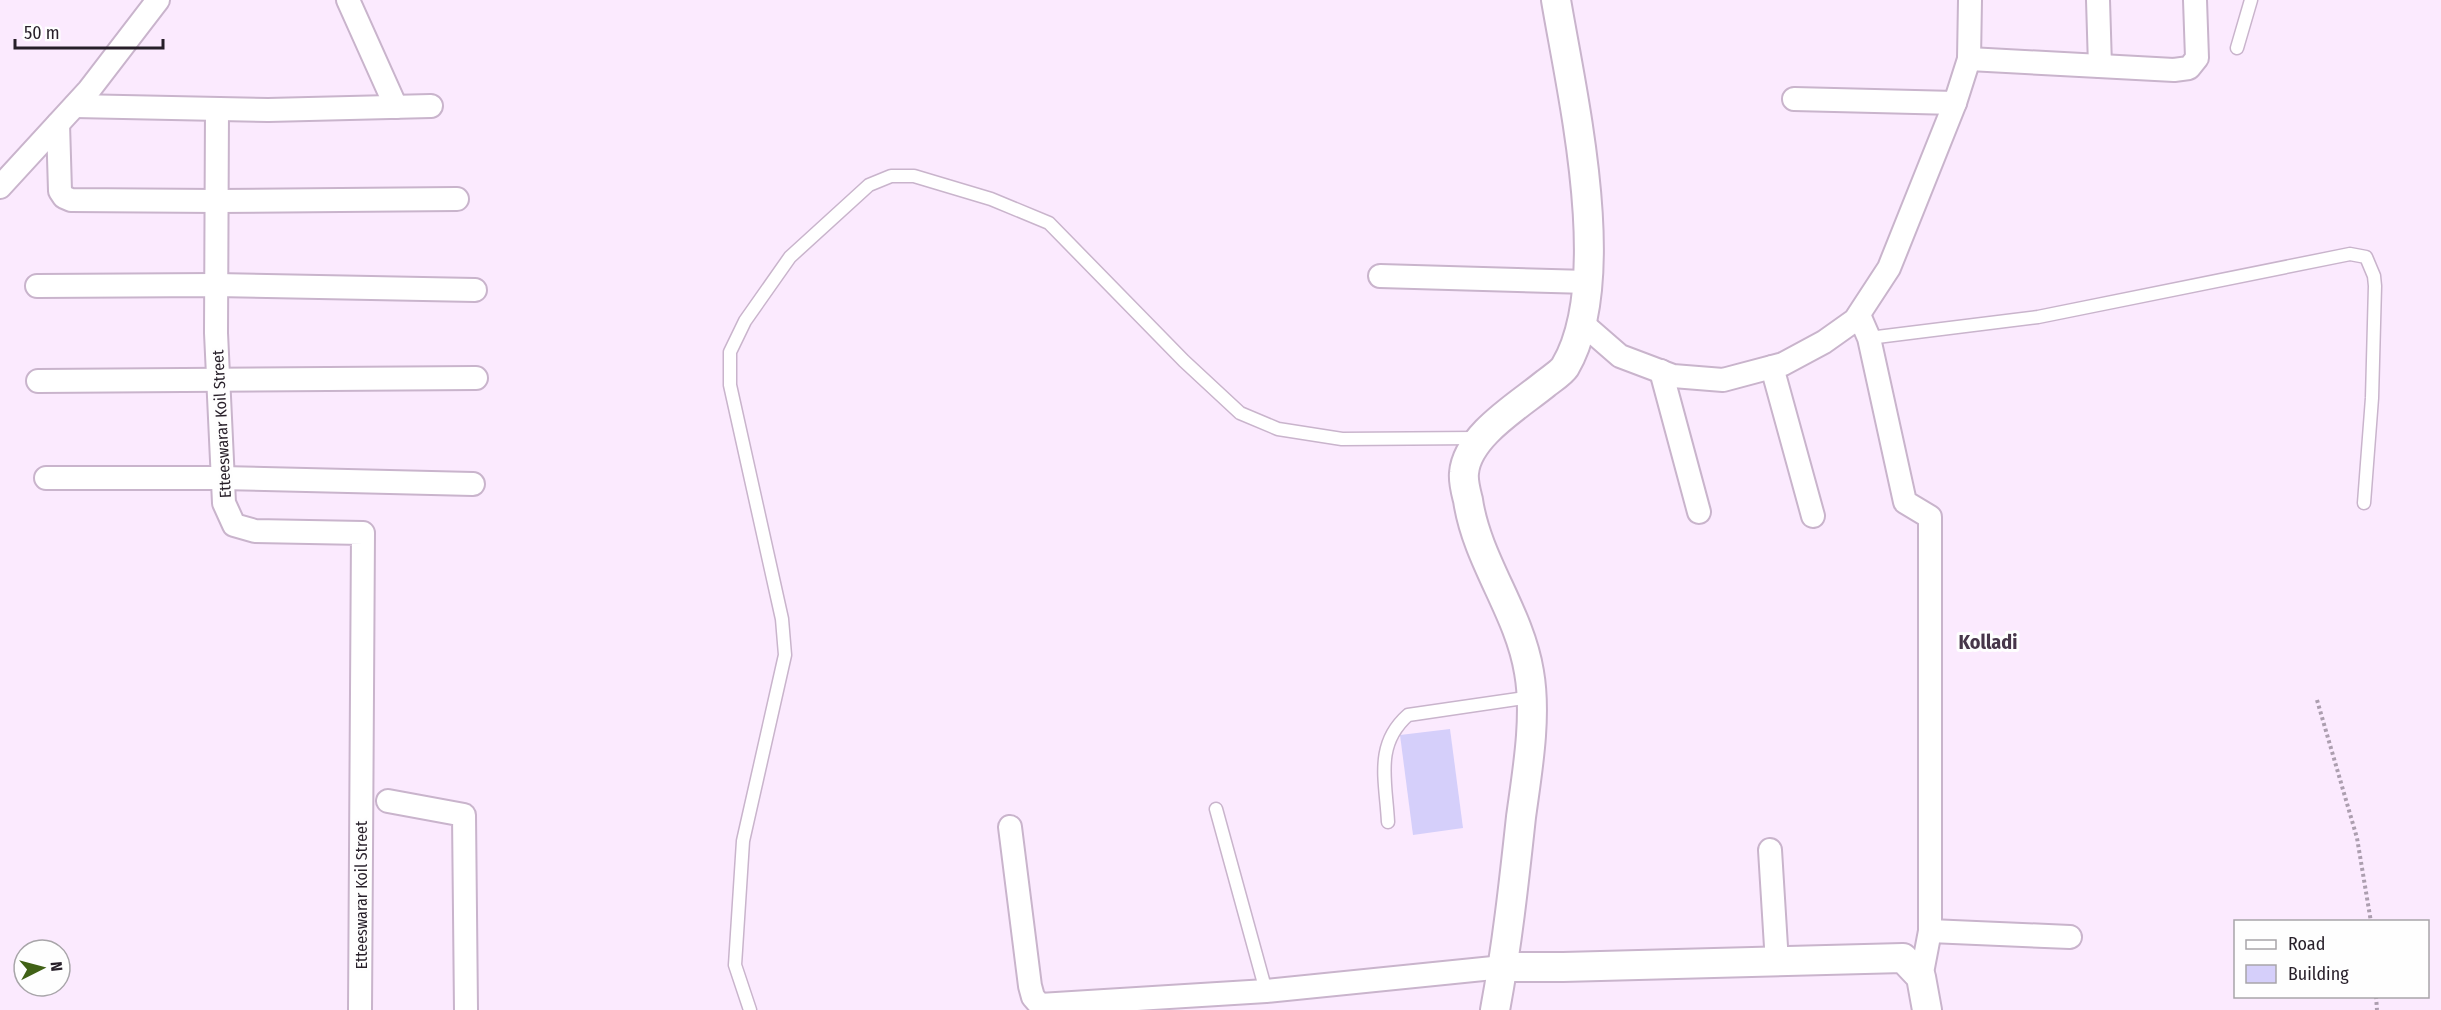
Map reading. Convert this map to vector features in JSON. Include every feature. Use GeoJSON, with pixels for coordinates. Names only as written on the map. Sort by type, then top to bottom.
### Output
{"type":"FeatureCollection","features":[{"type":"Feature","properties":{"kind":"street"},"geometry":{"type":"LineString","coordinates":[[0,187],[89,90],[158,0]]}},
{"type":"Feature","properties":{"kind":"street"},"geometry":{"type":"LineString","coordinates":[[348,0],[396,107]]}},
{"type":"Feature","properties":{"kind":"street"},"geometry":{"type":"LineString","coordinates":[[1495,1010],[1503,967],[1526,776],[1531,697],[1530,674],[1521,636],[1486,561],[1469,511],[1463,474],[1468,456],[1479,438],[1564,368],[1582,323],[1588,282],[1588,208],[1578,126],[1556,0]]}},
{"type":"Feature","properties":{"kind":"street"},"geometry":{"type":"LineString","coordinates":[[1582,323],[1620,356],[1673,376],[1723,380],[1784,364],[1824,342],[1855,320],[1889,267],[1955,103],[1968,59],[1970,0]]}},
{"type":"Feature","properties":{"kind":"street"},"geometry":{"type":"LineString","coordinates":[[2098,0],[2100,66]]}},
{"type":"Feature","properties":{"kind":"street"},"geometry":{"type":"LineString","coordinates":[[1968,59],[2174,70],[2189,68],[2197,58],[2195,0]]}},
{"type":"Feature","properties":{"kind":"street"},"geometry":{"type":"LineString","coordinates":[[1794,99],[1955,103]]}},
{"type":"Feature","properties":{"kind":"street"},"geometry":{"type":"LineString","coordinates":[[75,106],[217,109],[431,106]]}},
{"type":"Feature","properties":{"kind":"street","name":"Etteeswarar Koil Street"},"geometry":{"type":"LineString","coordinates":[[217,109],[216,285],[221,478],[224,503],[234,525],[255,531],[363,533],[360,1010]]}},
{"type":"Feature","properties":{"kind":"street"},"geometry":{"type":"LineString","coordinates":[[58,124],[60,191],[64,197],[71,200],[457,199]]}},
{"type":"Feature","properties":{"kind":"street"},"geometry":{"type":"LineString","coordinates":[[1380,276],[1588,282]]}},
{"type":"Feature","properties":{"kind":"street"},"geometry":{"type":"LineString","coordinates":[[37,286],[216,285],[475,290]]}},
{"type":"Feature","properties":{"kind":"street"},"geometry":{"type":"LineString","coordinates":[[1858,315],[1869,338],[1905,502],[1929,517],[1930,931],[1921,978],[1927,1010]]}},
{"type":"Feature","properties":{"kind":"street"},"geometry":{"type":"LineString","coordinates":[[1772,367],[1813,516]]}},
{"type":"Feature","properties":{"kind":"street"},"geometry":{"type":"LineString","coordinates":[[1661,371],[1699,512]]}},
{"type":"Feature","properties":{"kind":"street"},"geometry":{"type":"LineString","coordinates":[[38,381],[476,378]]}},
{"type":"Feature","properties":{"kind":"street"},"geometry":{"type":"LineString","coordinates":[[46,478],[221,478],[473,484]]}},
{"type":"Feature","properties":{"kind":"street"},"geometry":{"type":"LineString","coordinates":[[388,801],[464,815],[466,1010]]}},
{"type":"Feature","properties":{"kind":"street"},"geometry":{"type":"LineString","coordinates":[[1010,827],[1030,986],[1039,1007],[1234,1001],[1266,991],[1503,967],[1777,963],[1903,958],[1921,978]]}},
{"type":"Feature","properties":{"kind":"street"},"geometry":{"type":"LineString","coordinates":[[1770,850],[1777,963]]}},
{"type":"Feature","properties":{"kind":"street"},"geometry":{"type":"LineString","coordinates":[[1930,931],[2070,937]]}},
{"type":"Feature","properties":{"kind":"lane"},"geometry":{"type":"LineString","coordinates":[[2237,48],[2251,0]]}},
{"type":"Feature","properties":{"kind":"lane"},"geometry":{"type":"LineString","coordinates":[[750,1010],[735,965],[743,841],[785,654],[782,619],[730,385],[730,352],[745,321],[790,257],[852,198],[869,185],[891,176],[914,176],[991,199],[1048,223],[1184,361],[1240,412],[1278,429],[1342,439],[1479,438]]}},
{"type":"Feature","properties":{"kind":"lane"},"geometry":{"type":"LineString","coordinates":[[1869,338],[2038,317],[2350,254],[2366,257],[2374,276],[2375,286],[2372,398],[2364,503]]}},
{"type":"Feature","properties":{"kind":"lane"},"geometry":{"type":"LineString","coordinates":[[1388,822],[1384,756],[1395,726],[1408,715],[1531,697]]}},
{"type":"Feature","properties":{"kind":"lane"},"geometry":{"type":"LineString","coordinates":[[1216,809],[1266,991]]}},
{"type":"Feature","properties":{"kind":"path"},"geometry":{"type":"LineString","coordinates":[[2317,700],[2357,838],[2371,920]]}},
{"type":"Feature","properties":{"kind":"building"},"geometry":{"type":"Polygon","coordinates":[[[1450,729],[1463,828],[1413,835],[1400,735],[1450,729]]]}},
{"type":"Feature","properties":{"kind":"district","name":"Kolladi"},"geometry":{"type":"Point","coordinates":[1988,642]}}]}
